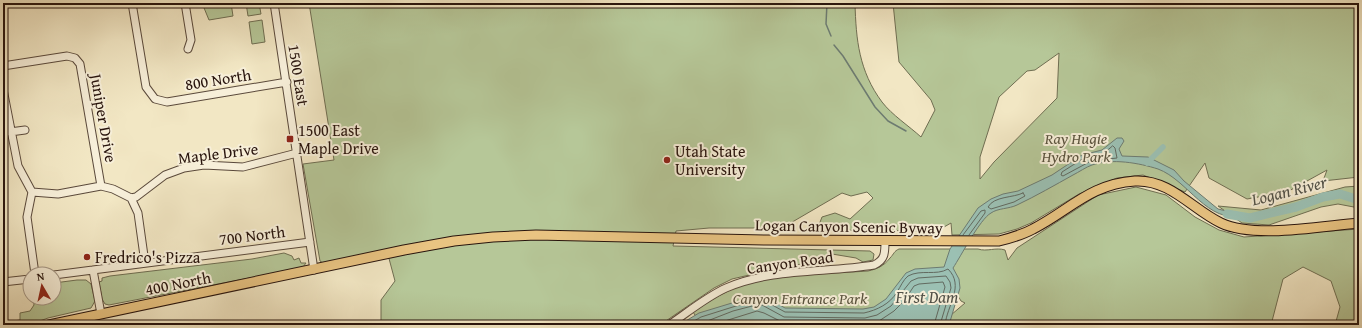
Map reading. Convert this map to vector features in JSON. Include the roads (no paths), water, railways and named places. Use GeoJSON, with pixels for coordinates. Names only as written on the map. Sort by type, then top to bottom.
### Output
{"type":"FeatureCollection","features":[{"type":"Feature","properties":{"kind":"main road","name":"Logan Canyon Scenic Byway"},"geometry":{"type":"LineString","coordinates":[[314,270],[418,247],[493,236],[559,235],[950,242],[999,241],[1017,237],[1043,223],[1089,193],[1108,185],[1137,181],[1155,184],[1180,195],[1221,223],[1242,229],[1270,231],[1359,223]]}},
{"type":"Feature","properties":{"kind":"main road","name":"400 North"},"geometry":{"type":"LineString","coordinates":[[49,325],[314,270]]}},
{"type":"Feature","properties":{"kind":"street","name":"800 North"},"geometry":{"type":"LineString","coordinates":[[132,3],[146,87],[155,99],[167,102],[286,82]]}},
{"type":"Feature","properties":{"kind":"street"},"geometry":{"type":"LineString","coordinates":[[185,3],[191,40],[188,49]]}},
{"type":"Feature","properties":{"kind":"street","name":"1500 East"},"geometry":{"type":"LineString","coordinates":[[274,3],[314,270]]}},
{"type":"Feature","properties":{"kind":"street","name":"Juniper Drive"},"geometry":{"type":"LineString","coordinates":[[3,66],[67,56],[74,58],[80,64],[101,186]]}},
{"type":"Feature","properties":{"kind":"street"},"geometry":{"type":"LineString","coordinates":[[3,88],[10,132],[18,166],[32,192],[27,217],[34,266]]}},
{"type":"Feature","properties":{"kind":"street"},"geometry":{"type":"LineString","coordinates":[[10,132],[25,130]]}},
{"type":"Feature","properties":{"kind":"street","name":"Maple Drive"},"geometry":{"type":"LineString","coordinates":[[131,198],[136,197],[165,175],[184,168],[204,165],[243,167],[297,153]]}},
{"type":"Feature","properties":{"kind":"street"},"geometry":{"type":"LineString","coordinates":[[32,192],[58,194],[101,186],[113,189],[131,198],[138,213],[145,263]]}},
{"type":"Feature","properties":{"kind":"street","name":"Canyon Road"},"geometry":{"type":"LineString","coordinates":[[669,325],[725,289],[744,281],[776,275],[874,265],[882,260],[885,255],[885,241]]}},
{"type":"Feature","properties":{"kind":"street","name":"700 North"},"geometry":{"type":"LineString","coordinates":[[62,274],[310,242]]}},
{"type":"Feature","properties":{"kind":"street"},"geometry":{"type":"LineString","coordinates":[[93,270],[101,314]]}},
{"type":"Feature","properties":{"kind":"street"},"geometry":{"type":"LineString","coordinates":[[3,282],[22,280]]}},
{"type":"Feature","properties":{"kind":"water","name":"First Dam"},"geometry":{"type":"Polygon","coordinates":[[[1117,138],[1122,138],[1124,141],[1119,149],[1122,156],[1148,157],[1174,170],[1184,181],[1218,209],[1243,215],[1231,216],[1219,214],[1199,200],[1179,182],[1158,169],[1125,162],[1100,163],[1087,167],[1017,205],[991,213],[982,222],[953,268],[959,279],[960,288],[949,325],[679,325],[699,313],[755,296],[764,296],[785,308],[863,309],[874,307],[886,299],[906,273],[915,269],[944,267],[950,249],[978,208],[991,199],[1003,194],[1018,191],[1052,175],[1082,155],[1102,150],[1117,138]]]}},
{"type":"Feature","properties":{"kind":"waterway"},"geometry":{"type":"LineString","coordinates":[[827,3],[826,24],[831,36]]}},
{"type":"Feature","properties":{"kind":"waterway"},"geometry":{"type":"LineString","coordinates":[[834,45],[843,56],[875,107],[888,121],[906,131]]}},
{"type":"Feature","properties":{"kind":"waterway"},"geometry":{"type":"LineString","coordinates":[[1147,163],[1163,147]]}},
{"type":"Feature","properties":{"kind":"waterway","name":"Logan River"},"geometry":{"type":"LineString","coordinates":[[1227,214],[1250,218],[1296,207],[1323,197],[1340,194],[1359,200]]}},
{"type":"Feature","properties":{"kind":"place","name":"1500 East Maple Drive"},"geometry":{"type":"Point","coordinates":[290,139]}},
{"type":"Feature","properties":{"kind":"place","name":"Utah State University"},"geometry":{"type":"Point","coordinates":[667,160]}},
{"type":"Feature","properties":{"kind":"place","name":"Fredrico's Pizza"},"geometry":{"type":"Point","coordinates":[87,257]}},
{"type":"Feature","properties":{"kind":"park label","name":"Ray Hugie Hydro Park"},"geometry":{"type":"Point","coordinates":[1076,147]}},
{"type":"Feature","properties":{"kind":"park label","name":"Canyon Entrance Park"},"geometry":{"type":"Point","coordinates":[800,298]}}]}
